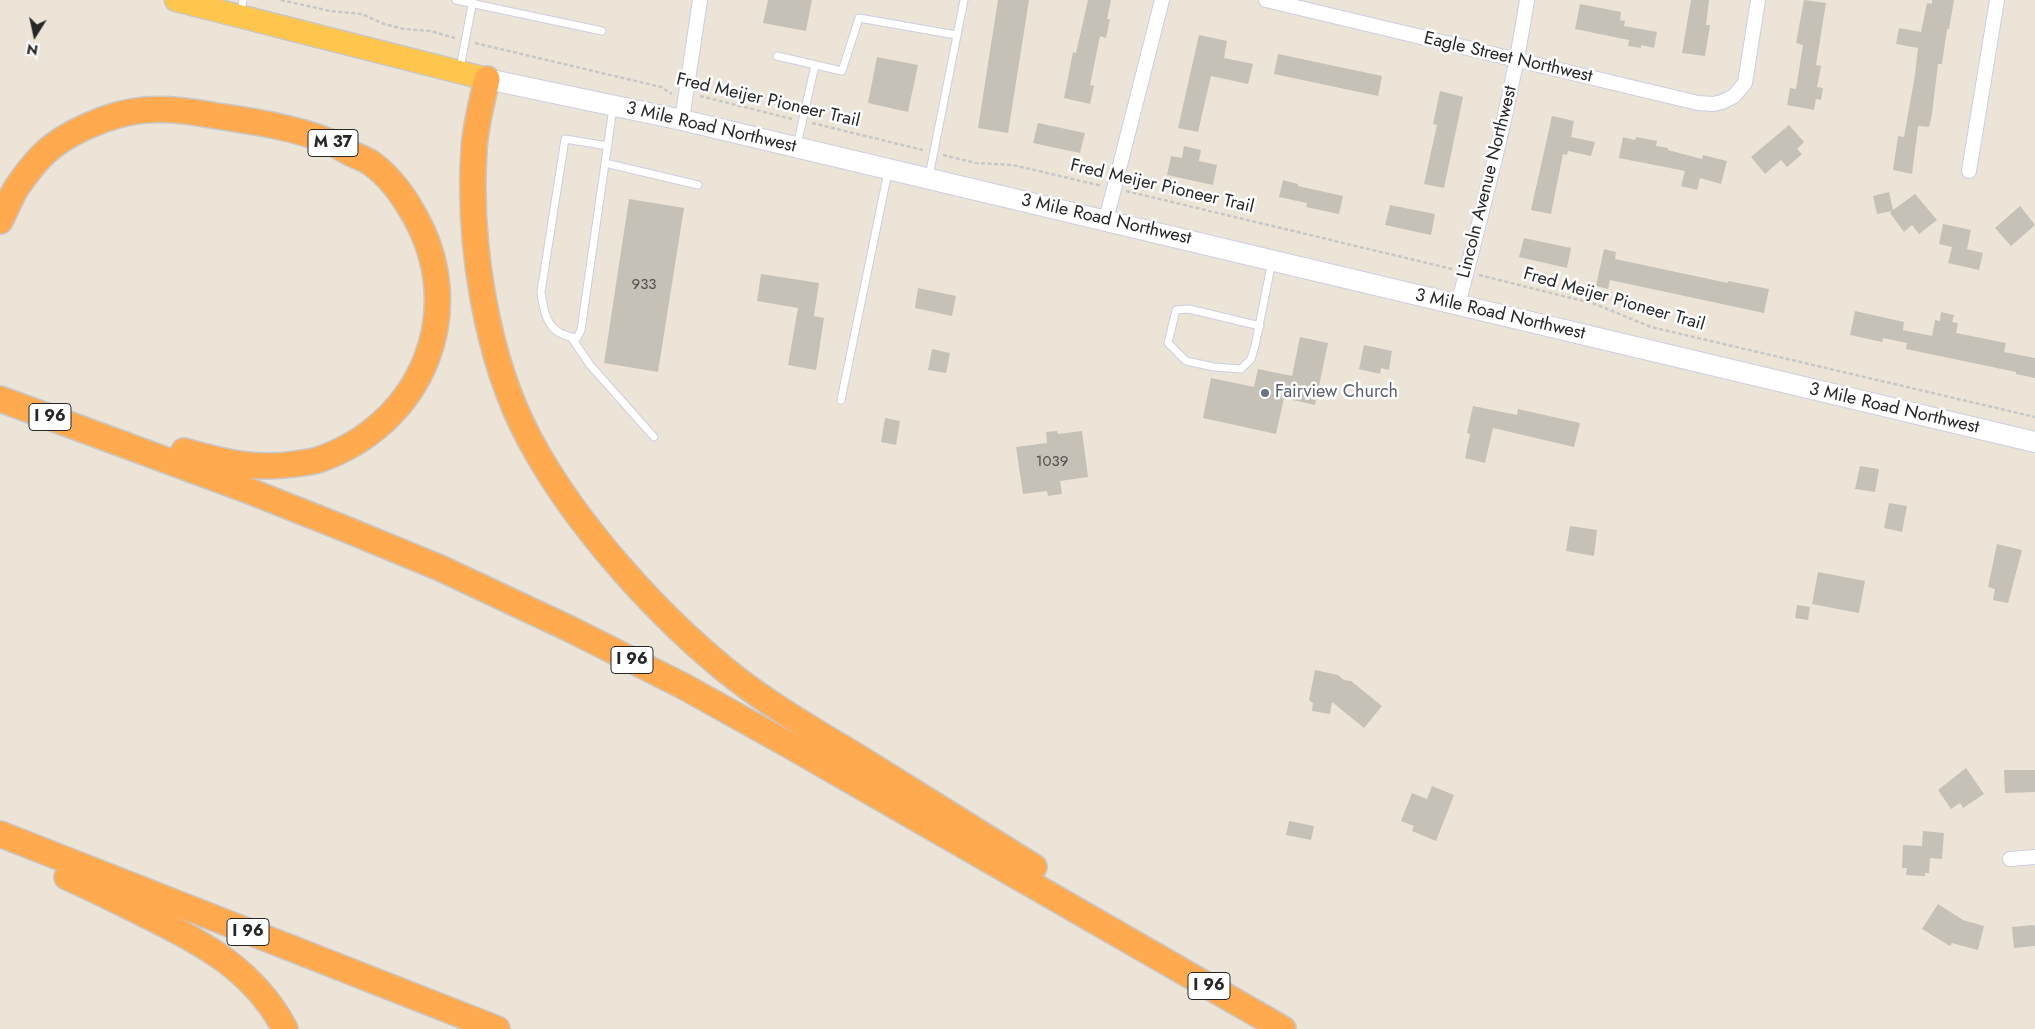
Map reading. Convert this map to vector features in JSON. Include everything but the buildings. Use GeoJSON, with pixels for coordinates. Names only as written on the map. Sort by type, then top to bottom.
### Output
{"type":"FeatureCollection","features":[{"type":"Feature","properties":{"kind":"highway","name":"3 Mile Road Northwest"},"geometry":{"type":"LineString","coordinates":[[176,0],[242,8],[487,78]]}},
{"type":"Feature","properties":{"kind":"highway"},"geometry":{"type":"LineString","coordinates":[[487,78],[474,149],[474,191],[475,246],[488,322],[503,377],[529,439],[557,485],[592,533],[642,592],[692,642],[738,680],[781,710],[1063,884],[1135,944]]}},
{"type":"Feature","properties":{"kind":"highway","name":"M 37"},"geometry":{"type":"LineString","coordinates":[[0,221],[16,188],[38,159],[70,134],[111,117],[145,110],[196,112],[274,126],[326,140],[371,163],[402,194],[425,233],[436,270],[439,302],[435,334],[423,370],[403,399],[378,426],[346,448],[316,461],[272,467],[226,463],[170,447],[99,436]]}},
{"type":"Feature","properties":{"kind":"highway","name":"I 96"},"geometry":{"type":"LineString","coordinates":[[0,399],[247,490],[360,535],[440,568],[570,629],[685,687],[772,735],[1283,1029]]}},
{"type":"Feature","properties":{"kind":"highway"},"geometry":{"type":"LineString","coordinates":[[0,834],[44,867],[196,939],[223,958],[261,992],[285,1029]]}},
{"type":"Feature","properties":{"kind":"highway","name":"I 96"},"geometry":{"type":"LineString","coordinates":[[0,834],[496,1029]]}},
{"type":"Feature","properties":{"kind":"main road","name":"3 Mile Road Northwest"},"geometry":{"type":"LineString","coordinates":[[487,78],[797,147],[2035,442]]}},
{"type":"Feature","properties":{"kind":"street"},"geometry":{"type":"LineString","coordinates":[[682,120],[700,0]]}},
{"type":"Feature","properties":{"kind":"street"},"geometry":{"type":"LineString","coordinates":[[1106,220],[1162,0]]}},
{"type":"Feature","properties":{"kind":"street","name":"Eagle Street Northwest"},"geometry":{"type":"LineString","coordinates":[[1266,0],[1698,103],[1713,104],[1734,96],[1745,83],[1758,0]]}},
{"type":"Feature","properties":{"kind":"street","name":"Lincoln Avenue Northwest"},"geometry":{"type":"LineString","coordinates":[[1458,305],[1517,60],[1527,0]]}},
{"type":"Feature","properties":{"kind":"street"},"geometry":{"type":"LineString","coordinates":[[1970,171],[1997,0]]}},
{"type":"Feature","properties":{"kind":"street"},"geometry":{"type":"LineString","coordinates":[[2010,859],[2035,857]]}},
{"type":"Feature","properties":{"kind":"lane"},"geometry":{"type":"LineString","coordinates":[[456,0],[473,2],[602,31]]}},
{"type":"Feature","properties":{"kind":"lane"},"geometry":{"type":"LineString","coordinates":[[929,179],[964,0]]}},
{"type":"Feature","properties":{"kind":"lane"},"geometry":{"type":"LineString","coordinates":[[459,71],[473,2]]}},
{"type":"Feature","properties":{"kind":"lane"},"geometry":{"type":"LineString","coordinates":[[777,56],[842,71],[859,18],[956,35]]}},
{"type":"Feature","properties":{"kind":"lane"},"geometry":{"type":"LineString","coordinates":[[797,147],[815,65]]}},
{"type":"Feature","properties":{"kind":"lane"},"geometry":{"type":"LineString","coordinates":[[608,146],[565,139],[541,292],[544,313],[552,328],[567,337],[577,338],[580,330],[605,163],[608,146],[614,105]]}},
{"type":"Feature","properties":{"kind":"lane"},"geometry":{"type":"LineString","coordinates":[[605,163],[698,185]]}},
{"type":"Feature","properties":{"kind":"lane"},"geometry":{"type":"LineString","coordinates":[[841,400],[888,169]]}},
{"type":"Feature","properties":{"kind":"lane"},"geometry":{"type":"LineString","coordinates":[[1260,326],[1189,309],[1176,310],[1168,343],[1186,361],[1214,367],[1241,369],[1251,359],[1260,326],[1273,261]]}},
{"type":"Feature","properties":{"kind":"lane"},"geometry":{"type":"LineString","coordinates":[[571,337],[590,365],[654,438]]}},
{"type":"Feature","properties":{"kind":"path","name":"Fred Meijer Pioneer Trail"},"geometry":{"type":"LineString","coordinates":[[281,0],[330,11],[362,14],[384,24],[404,29],[430,31],[661,87],[671,94],[703,96],[976,163],[1013,165],[1466,272],[1595,304],[1651,326],[2035,417]]}},
{"type":"Feature","properties":{"kind":"place","name":"Fairview Church"},"geometry":{"type":"Point","coordinates":[1265,393]}}]}
